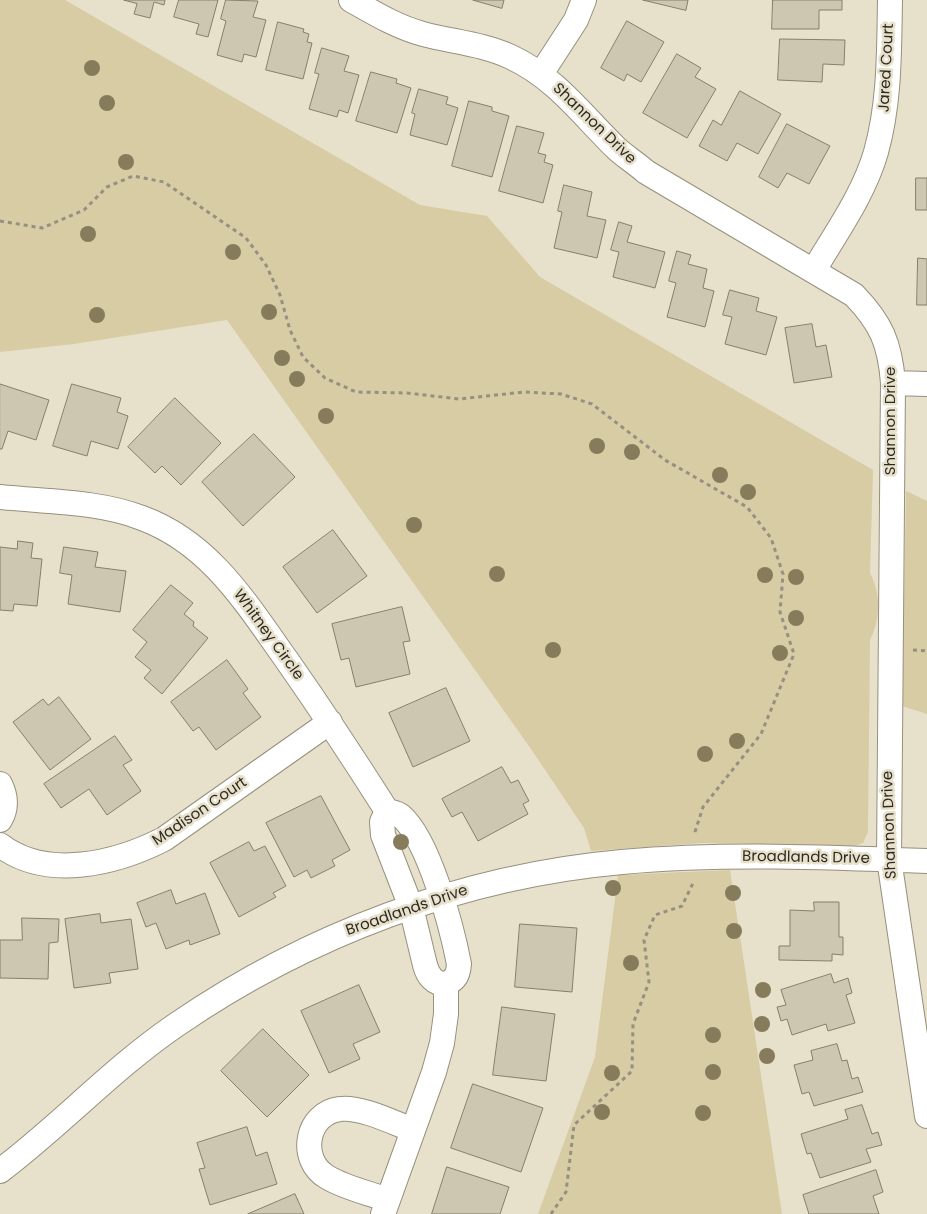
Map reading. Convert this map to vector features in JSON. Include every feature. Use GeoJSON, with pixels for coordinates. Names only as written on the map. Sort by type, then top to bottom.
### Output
{"type":"FeatureCollection","features":[{"type":"Feature","properties":{"kind":"street","name":"Shannon Drive"},"geometry":{"type":"LineString","coordinates":[[351,0],[384,19],[422,33],[480,46],[511,57],[541,74],[569,97],[618,150],[646,172],[854,295],[872,313],[884,334],[891,358],[893,383],[889,860],[927,1116]]}},
{"type":"Feature","properties":{"kind":"street"},"geometry":{"type":"LineString","coordinates":[[541,74],[576,20],[584,0]]}},
{"type":"Feature","properties":{"kind":"street","name":"Jared Court"},"geometry":{"type":"LineString","coordinates":[[814,270],[861,188],[876,153],[886,112],[889,74],[890,0]]}},
{"type":"Feature","properties":{"kind":"street"},"geometry":{"type":"LineString","coordinates":[[893,383],[927,384]]}},
{"type":"Feature","properties":{"kind":"street","name":"Whitney Circle"},"geometry":{"type":"LineString","coordinates":[[0,497],[108,508],[142,518],[168,530],[196,548],[220,570],[238,592],[330,722],[387,811],[400,815],[408,824],[423,850],[441,897],[459,964],[458,973],[454,980],[446,984]]}},
{"type":"Feature","properties":{"kind":"street","name":"Madison Court"},"geometry":{"type":"LineString","coordinates":[[0,845],[36,862],[71,865],[105,862],[136,853],[164,839],[330,722]]}},
{"type":"Feature","properties":{"kind":"street"},"geometry":{"type":"LineString","coordinates":[[0,784],[5,796],[5,808],[0,820]]}},
{"type":"Feature","properties":{"kind":"street"},"geometry":{"type":"LineString","coordinates":[[387,811],[382,822],[383,835],[411,907],[428,974],[434,981],[446,984],[446,1014],[442,1043],[413,1130],[385,1207],[327,1177],[317,1169],[311,1158],[308,1145],[311,1132],[317,1121],[327,1113],[339,1109],[352,1109],[413,1130]]}},
{"type":"Feature","properties":{"kind":"street","name":"Broadlands Drive"},"geometry":{"type":"LineString","coordinates":[[0,1171],[123,1064],[200,1010],[290,958],[334,937],[411,907],[441,897],[555,871],[620,862],[694,857],[927,861]]}},
{"type":"Feature","properties":{"kind":"path"},"geometry":{"type":"LineString","coordinates":[[0,221],[42,228],[84,210],[107,187],[133,176],[164,182],[246,238],[266,265],[280,295],[290,330],[303,357],[325,378],[356,392],[407,393],[459,399],[524,392],[561,394],[592,404],[665,460],[747,507],[771,538],[783,574],[780,612],[794,654],[761,734],[703,807],[693,839],[694,884],[682,906],[655,915],[644,940],[649,982],[633,1024],[632,1071],[574,1125],[566,1192],[551,1214]]}},
{"type":"Feature","properties":{"kind":"path"},"geometry":{"type":"LineString","coordinates":[[913,650],[927,651]]}},
{"type":"Feature","properties":{"kind":"shaded area"},"geometry":{"type":"Polygon","coordinates":[[[0,0],[65,0],[420,205],[487,216],[540,277],[873,470],[870,573],[878,598],[878,615],[870,640],[868,832],[863,843],[855,846],[702,843],[591,851],[584,828],[531,749],[227,320],[74,344],[0,352],[0,0]]]}},
{"type":"Feature","properties":{"kind":"shaded area"},"geometry":{"type":"Polygon","coordinates":[[[906,491],[927,501],[927,714],[902,706],[906,491]]]}},
{"type":"Feature","properties":{"kind":"shaded area"},"geometry":{"type":"Polygon","coordinates":[[[730,870],[782,1214],[538,1214],[595,1057],[618,875],[730,870]]]}},
{"type":"Feature","properties":{"kind":"building"},"geometry":{"type":"Polygon","coordinates":[[[124,0],[165,0],[164,5],[154,2],[150,18],[134,14],[137,4],[124,0]]]}},
{"type":"Feature","properties":{"kind":"building"},"geometry":{"type":"Polygon","coordinates":[[[179,0],[218,0],[208,37],[196,34],[199,24],[174,17],[179,0]]]}},
{"type":"Feature","properties":{"kind":"building"},"geometry":{"type":"Polygon","coordinates":[[[226,0],[258,1],[253,17],[266,20],[256,57],[244,54],[242,62],[217,55],[226,21],[221,19],[226,0]]]}},
{"type":"Feature","properties":{"kind":"building"},"geometry":{"type":"Polygon","coordinates":[[[473,0],[504,0],[502,8],[473,0]]]}},
{"type":"Feature","properties":{"kind":"building"},"geometry":{"type":"Polygon","coordinates":[[[643,0],[688,0],[686,10],[643,0]]]}},
{"type":"Feature","properties":{"kind":"building"},"geometry":{"type":"Polygon","coordinates":[[[773,0],[842,0],[842,10],[819,10],[819,29],[772,29],[773,0]]]}},
{"type":"Feature","properties":{"kind":"building"},"geometry":{"type":"Polygon","coordinates":[[[627,21],[664,42],[641,82],[627,74],[624,81],[601,68],[627,21]]]}},
{"type":"Feature","properties":{"kind":"building"},"geometry":{"type":"Polygon","coordinates":[[[278,22],[304,29],[303,32],[309,34],[307,42],[312,43],[303,79],[266,70],[278,22]]]}},
{"type":"Feature","properties":{"kind":"building"},"geometry":{"type":"Polygon","coordinates":[[[780,39],[845,40],[844,65],[823,64],[822,82],[778,80],[780,39]]]}},
{"type":"Feature","properties":{"kind":"building"},"geometry":{"type":"Polygon","coordinates":[[[322,48],[349,56],[344,71],[359,75],[348,113],[339,110],[337,117],[309,109],[319,74],[315,73],[322,48]]]}},
{"type":"Feature","properties":{"kind":"building"},"geometry":{"type":"Polygon","coordinates":[[[677,54],[701,68],[695,77],[716,89],[687,138],[643,113],[677,54]]]}},
{"type":"Feature","properties":{"kind":"building"},"geometry":{"type":"Polygon","coordinates":[[[371,72],[397,79],[396,83],[411,88],[397,133],[356,121],[371,72]]]}},
{"type":"Feature","properties":{"kind":"building"},"geometry":{"type":"Polygon","coordinates":[[[419,89],[448,97],[446,104],[458,108],[447,145],[410,135],[415,114],[412,113],[419,89]]]}},
{"type":"Feature","properties":{"kind":"building"},"geometry":{"type":"Polygon","coordinates":[[[740,91],[781,114],[758,154],[737,143],[727,161],[699,146],[713,120],[721,125],[740,91]]]}},
{"type":"Feature","properties":{"kind":"building"},"geometry":{"type":"Polygon","coordinates":[[[469,101],[492,107],[492,111],[509,116],[492,177],[452,166],[469,101]]]}},
{"type":"Feature","properties":{"kind":"building"},"geometry":{"type":"Polygon","coordinates":[[[787,124],[830,146],[809,184],[787,173],[778,188],[759,177],[787,124]]]}},
{"type":"Feature","properties":{"kind":"building"},"geometry":{"type":"Polygon","coordinates":[[[517,126],[544,133],[538,153],[546,155],[544,162],[553,165],[543,203],[499,191],[517,126]]]}},
{"type":"Feature","properties":{"kind":"building"},"geometry":{"type":"Polygon","coordinates":[[[916,178],[927,178],[927,210],[916,210],[916,178]]]}},
{"type":"Feature","properties":{"kind":"building"},"geometry":{"type":"Polygon","coordinates":[[[564,185],[592,192],[587,216],[606,220],[597,258],[554,248],[562,212],[558,211],[564,185]]]}},
{"type":"Feature","properties":{"kind":"building"},"geometry":{"type":"Polygon","coordinates":[[[619,222],[632,226],[627,242],[665,252],[655,288],[613,277],[619,252],[611,250],[619,222]]]}},
{"type":"Feature","properties":{"kind":"building"},"geometry":{"type":"Polygon","coordinates":[[[677,251],[691,255],[688,264],[707,269],[703,288],[714,291],[705,327],[667,317],[676,283],[669,281],[677,251]]]}},
{"type":"Feature","properties":{"kind":"building"},"geometry":{"type":"Polygon","coordinates":[[[918,258],[927,259],[927,305],[917,305],[918,258]]]}},
{"type":"Feature","properties":{"kind":"building"},"geometry":{"type":"Polygon","coordinates":[[[730,290],[759,298],[756,311],[777,317],[766,355],[725,344],[732,317],[723,315],[730,290]]]}},
{"type":"Feature","properties":{"kind":"building"},"geometry":{"type":"Polygon","coordinates":[[[812,324],[816,347],[826,345],[832,377],[794,383],[785,328],[812,324]]]}},
{"type":"Feature","properties":{"kind":"building"},"geometry":{"type":"Polygon","coordinates":[[[0,384],[49,400],[36,440],[8,431],[2,449],[0,449],[0,384]]]}},
{"type":"Feature","properties":{"kind":"building"},"geometry":{"type":"Polygon","coordinates":[[[72,384],[121,398],[117,412],[128,416],[118,449],[91,441],[87,456],[53,446],[72,384]]]}},
{"type":"Feature","properties":{"kind":"building"},"geometry":{"type":"Polygon","coordinates":[[[175,398],[221,443],[181,485],[162,466],[155,473],[128,447],[175,398]]]}},
{"type":"Feature","properties":{"kind":"building"},"geometry":{"type":"Polygon","coordinates":[[[254,434],[295,477],[243,526],[202,482],[254,434]]]}},
{"type":"Feature","properties":{"kind":"building"},"geometry":{"type":"Polygon","coordinates":[[[333,530],[367,576],[317,613],[283,567],[333,530]]]}},
{"type":"Feature","properties":{"kind":"building"},"geometry":{"type":"Polygon","coordinates":[[[18,541],[33,543],[31,558],[42,559],[37,606],[14,604],[13,611],[0,610],[0,547],[17,549],[18,541]]]}},
{"type":"Feature","properties":{"kind":"building"},"geometry":{"type":"Polygon","coordinates":[[[64,547],[98,552],[95,567],[126,571],[120,612],[68,604],[72,575],[60,573],[64,547]]]}},
{"type":"Feature","properties":{"kind":"building"},"geometry":{"type":"Polygon","coordinates":[[[171,585],[193,603],[184,614],[194,622],[193,626],[208,638],[162,694],[144,678],[151,670],[135,657],[147,642],[133,630],[171,585]]]}},
{"type":"Feature","properties":{"kind":"building"},"geometry":{"type":"Polygon","coordinates":[[[402,607],[410,641],[403,642],[410,674],[356,687],[349,658],[341,660],[332,624],[402,607]]]}},
{"type":"Feature","properties":{"kind":"building"},"geometry":{"type":"Polygon","coordinates":[[[227,660],[248,689],[243,693],[261,717],[216,750],[199,727],[193,731],[171,702],[227,660]]]}},
{"type":"Feature","properties":{"kind":"building"},"geometry":{"type":"Polygon","coordinates":[[[446,688],[470,741],[413,767],[389,713],[446,688]]]}},
{"type":"Feature","properties":{"kind":"building"},"geometry":{"type":"Polygon","coordinates":[[[59,697],[91,739],[50,770],[13,722],[43,699],[48,705],[59,697]]]}},
{"type":"Feature","properties":{"kind":"building"},"geometry":{"type":"Polygon","coordinates":[[[115,736],[132,760],[123,765],[141,791],[107,815],[89,789],[61,808],[44,784],[115,736]]]}},
{"type":"Feature","properties":{"kind":"building"},"geometry":{"type":"Polygon","coordinates":[[[502,767],[511,783],[518,780],[529,801],[523,804],[528,814],[478,841],[462,812],[452,817],[442,799],[502,767]]]}},
{"type":"Feature","properties":{"kind":"building"},"geometry":{"type":"Polygon","coordinates":[[[321,796],[350,850],[332,860],[335,866],[311,878],[307,870],[294,877],[266,823],[321,796]]]}},
{"type":"Feature","properties":{"kind":"building"},"geometry":{"type":"Polygon","coordinates":[[[249,842],[254,851],[265,846],[286,886],[273,893],[276,897],[239,917],[210,863],[249,842]]]}},
{"type":"Feature","properties":{"kind":"building"},"geometry":{"type":"Polygon","coordinates":[[[171,890],[176,904],[205,893],[220,934],[190,945],[189,940],[166,949],[156,923],[146,927],[137,903],[171,890]]]}},
{"type":"Feature","properties":{"kind":"building"},"geometry":{"type":"Polygon","coordinates":[[[814,902],[839,902],[839,937],[843,937],[843,955],[832,954],[832,961],[779,960],[779,946],[790,946],[790,910],[814,911],[814,902]]]}},
{"type":"Feature","properties":{"kind":"building"},"geometry":{"type":"Polygon","coordinates":[[[100,914],[101,923],[131,919],[138,969],[109,973],[111,983],[74,988],[65,919],[100,914]]]}},
{"type":"Feature","properties":{"kind":"building"},"geometry":{"type":"Polygon","coordinates":[[[22,918],[59,919],[58,942],[49,943],[48,979],[0,978],[0,940],[22,940],[22,918]]]}},
{"type":"Feature","properties":{"kind":"building"},"geometry":{"type":"Polygon","coordinates":[[[520,924],[577,928],[572,992],[515,987],[520,924]]]}},
{"type":"Feature","properties":{"kind":"building"},"geometry":{"type":"Polygon","coordinates":[[[831,974],[834,983],[848,978],[852,993],[846,995],[855,1023],[828,1031],[826,1024],[792,1035],[787,1019],[781,1021],[777,1007],[786,1005],[781,990],[831,974]]]}},
{"type":"Feature","properties":{"kind":"building"},"geometry":{"type":"Polygon","coordinates":[[[359,985],[380,1032],[353,1044],[360,1059],[329,1073],[301,1011],[359,985]]]}},
{"type":"Feature","properties":{"kind":"building"},"geometry":{"type":"Polygon","coordinates":[[[502,1007],[555,1014],[546,1081],[493,1075],[502,1007]]]}},
{"type":"Feature","properties":{"kind":"building"},"geometry":{"type":"Polygon","coordinates":[[[263,1029],[309,1075],[267,1117],[221,1071],[263,1029]]]}},
{"type":"Feature","properties":{"kind":"building"},"geometry":{"type":"Polygon","coordinates":[[[837,1044],[842,1061],[847,1060],[852,1079],[858,1077],[863,1092],[814,1106],[809,1092],[802,1094],[794,1065],[813,1060],[811,1051],[837,1044]]]}},
{"type":"Feature","properties":{"kind":"building"},"geometry":{"type":"Polygon","coordinates":[[[473,1084],[543,1108],[521,1172],[451,1148],[473,1084]]]}},
{"type":"Feature","properties":{"kind":"building"},"geometry":{"type":"Polygon","coordinates":[[[862,1105],[872,1134],[878,1132],[882,1145],[866,1149],[871,1162],[820,1178],[811,1153],[807,1154],[801,1134],[848,1119],[845,1110],[862,1105]]]}},
{"type":"Feature","properties":{"kind":"building"},"geometry":{"type":"Polygon","coordinates":[[[247,1127],[256,1156],[267,1152],[277,1184],[210,1205],[199,1169],[205,1168],[197,1143],[247,1127]]]}},
{"type":"Feature","properties":{"kind":"building"},"geometry":{"type":"Polygon","coordinates":[[[447,1167],[509,1187],[500,1214],[432,1214],[447,1167]]]}},
{"type":"Feature","properties":{"kind":"building"},"geometry":{"type":"Polygon","coordinates":[[[876,1170],[883,1192],[873,1196],[879,1214],[809,1214],[803,1195],[876,1170]]]}},
{"type":"Feature","properties":{"kind":"building"},"geometry":{"type":"Polygon","coordinates":[[[295,1194],[304,1214],[248,1214],[295,1194]]]}}]}
